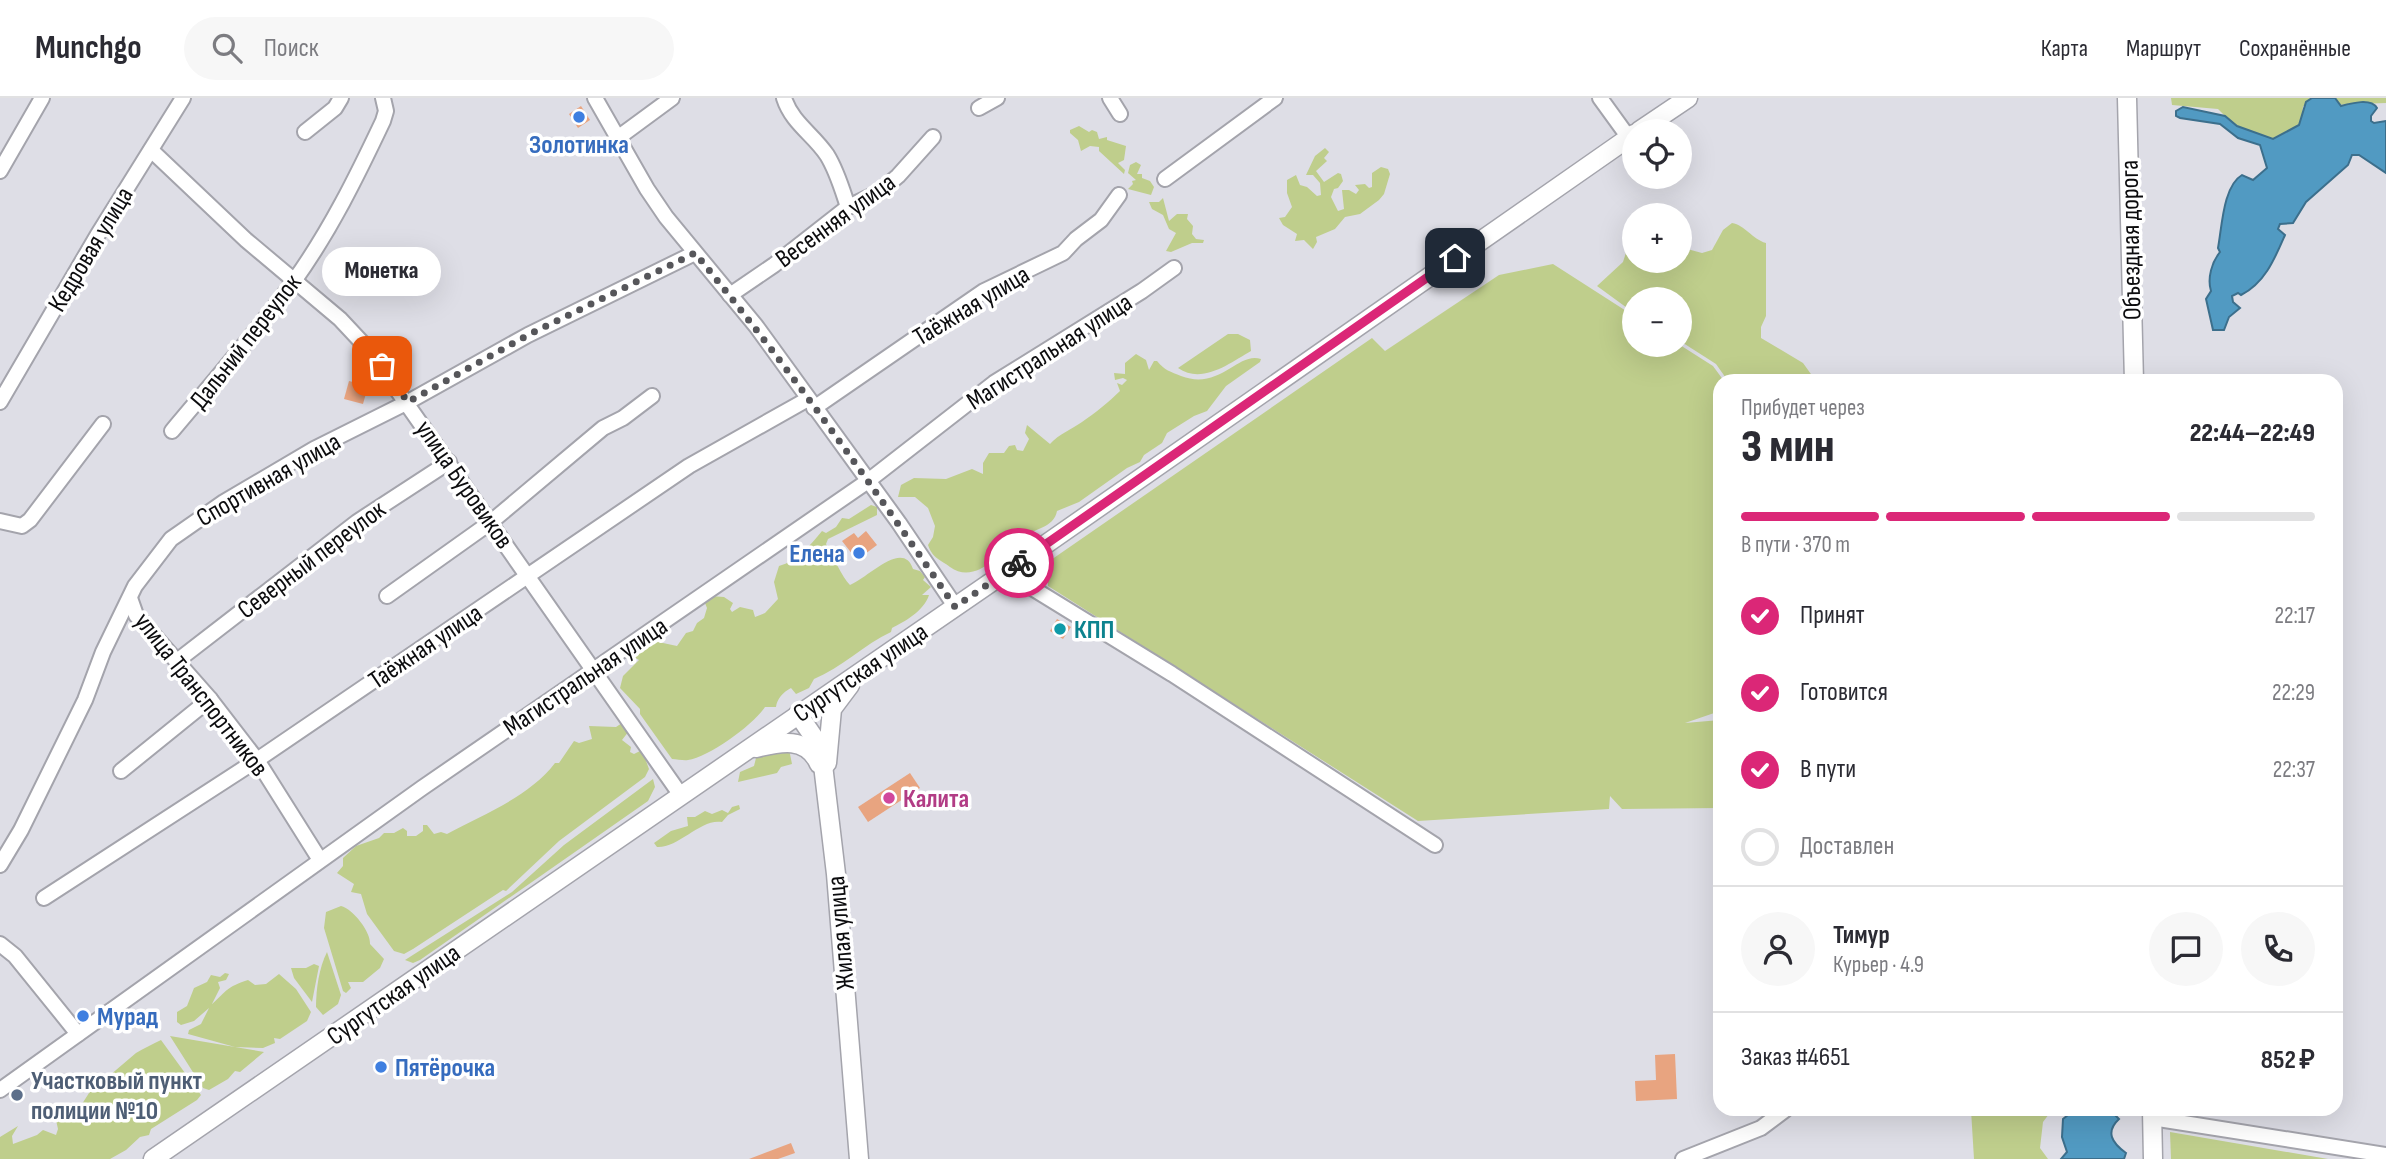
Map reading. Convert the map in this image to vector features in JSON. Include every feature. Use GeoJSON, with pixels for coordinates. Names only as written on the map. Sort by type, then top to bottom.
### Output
{"type":"FeatureCollection","features":[{"type":"Feature","properties":{"kind":"main road","name":"Сургутская улица"},"geometry":{"type":"LineString","coordinates":[[1657,119],[1688,98]]}},
{"type":"Feature","properties":{"kind":"main road","name":"Объездная дорога"},"geometry":{"type":"LineString","coordinates":[[2127,98],[2134,374]]}},
{"type":"Feature","properties":{"kind":"main road","name":"Сургутская улица"},"geometry":{"type":"LineString","coordinates":[[153,1159],[680,793],[1006,572],[1622,143]]}},
{"type":"Feature","properties":{"kind":"main road"},"geometry":{"type":"LineString","coordinates":[[825,780],[832,709],[862,671]]}},
{"type":"Feature","properties":{"kind":"main road","name":"Жилая улица"},"geometry":{"type":"LineString","coordinates":[[799,714],[815,739],[825,780],[859,1159]]}},
{"type":"Feature","properties":{"kind":"main road"},"geometry":{"type":"LineString","coordinates":[[743,751],[777,743],[800,744],[816,756],[825,780]]}},
{"type":"Feature","properties":{"kind":"main road"},"geometry":{"type":"LineString","coordinates":[[2152,1116],[2153,1159]]}},
{"type":"Feature","properties":{"kind":"street"},"geometry":{"type":"LineString","coordinates":[[0,171],[42,98]]}},
{"type":"Feature","properties":{"kind":"street","name":"Кедровая улица"},"geometry":{"type":"LineString","coordinates":[[0,402],[97,236],[183,98]]}},
{"type":"Feature","properties":{"kind":"street"},"geometry":{"type":"LineString","coordinates":[[305,132],[335,108],[341,98]]}},
{"type":"Feature","properties":{"kind":"street","name":"Дальний переулок"},"geometry":{"type":"LineString","coordinates":[[172,431],[294,281],[319,243],[383,121],[386,111],[383,98]]}},
{"type":"Feature","properties":{"kind":"street"},"geometry":{"type":"LineString","coordinates":[[595,98],[647,188],[868,481],[955,607]]}},
{"type":"Feature","properties":{"kind":"street"},"geometry":{"type":"LineString","coordinates":[[619,137],[672,98]]}},
{"type":"Feature","properties":{"kind":"street"},"geometry":{"type":"LineString","coordinates":[[784,98],[791,114],[827,156],[848,206]]}},
{"type":"Feature","properties":{"kind":"street"},"geometry":{"type":"LineString","coordinates":[[979,108],[998,98]]}},
{"type":"Feature","properties":{"kind":"street"},"geometry":{"type":"LineString","coordinates":[[1110,98],[1121,114]]}},
{"type":"Feature","properties":{"kind":"street"},"geometry":{"type":"LineString","coordinates":[[1165,179],[1275,98]]}},
{"type":"Feature","properties":{"kind":"street"},"geometry":{"type":"LineString","coordinates":[[1600,98],[1622,122]]}},
{"type":"Feature","properties":{"kind":"street","name":"Весенняя улица"},"geometry":{"type":"LineString","coordinates":[[730,295],[774,265],[848,206],[878,193],[898,176],[933,137]]}},
{"type":"Feature","properties":{"kind":"street","name":"улица Буровиков"},"geometry":{"type":"LineString","coordinates":[[151,150],[246,240],[356,336],[408,402],[680,793]]}},
{"type":"Feature","properties":{"kind":"street","name":"Таёжная улица"},"geometry":{"type":"LineString","coordinates":[[44,898],[257,760],[690,466],[811,404],[985,291],[1063,253],[1101,220],[1119,195]]}},
{"type":"Feature","properties":{"kind":"street","name":"Спортивная улица"},"geometry":{"type":"LineString","coordinates":[[0,864],[20,830],[85,700],[103,652],[130,598],[149,565],[170,539],[314,449],[408,402],[528,335],[695,253]]}},
{"type":"Feature","properties":{"kind":"street","name":"Магистральная улица"},"geometry":{"type":"LineString","coordinates":[[0,1090],[320,860],[868,481],[994,383],[1142,291],[1174,268]]}},
{"type":"Feature","properties":{"kind":"street"},"geometry":{"type":"LineString","coordinates":[[387,596],[491,522],[570,453],[652,396]]}},
{"type":"Feature","properties":{"kind":"street"},"geometry":{"type":"LineString","coordinates":[[0,521],[23,526],[30,520],[103,425]]}},
{"type":"Feature","properties":{"kind":"street","name":"Северный переулок"},"geometry":{"type":"LineString","coordinates":[[177,661],[357,522],[449,461]]}},
{"type":"Feature","properties":{"kind":"street"},"geometry":{"type":"LineString","coordinates":[[1006,572],[1172,674],[1436,845]]}},
{"type":"Feature","properties":{"kind":"street","name":"улица Транспортников"},"geometry":{"type":"LineString","coordinates":[[130,598],[136,615],[210,699],[257,760],[320,860]]}},
{"type":"Feature","properties":{"kind":"street"},"geometry":{"type":"LineString","coordinates":[[121,771],[210,699]]}},
{"type":"Feature","properties":{"kind":"street"},"geometry":{"type":"LineString","coordinates":[[0,944],[15,956],[78,1034]]}},
{"type":"Feature","properties":{"kind":"street"},"geometry":{"type":"LineString","coordinates":[[1683,1159],[1761,1128],[1777,1116]]}},
{"type":"Feature","properties":{"kind":"street"},"geometry":{"type":"LineString","coordinates":[[2163,1116],[2386,1155]]}},
{"type":"Feature","properties":{"kind":"green space"},"geometry":{"type":"Polygon","coordinates":[[[2171,98],[2386,98],[2386,103],[2303,106],[2301,131],[2273,146],[2245,136],[2218,109],[2172,105],[2171,98]]]}},
{"type":"Feature","properties":{"kind":"green space"},"geometry":{"type":"Polygon","coordinates":[[[1079,126],[1089,132],[1097,132],[1099,139],[1107,137],[1107,140],[1126,146],[1124,160],[1118,163],[1125,170],[1124,174],[1099,151],[1099,147],[1090,146],[1081,151],[1078,140],[1070,133],[1070,130],[1079,126]]]}},
{"type":"Feature","properties":{"kind":"green space"},"geometry":{"type":"Polygon","coordinates":[[[1325,148],[1329,152],[1324,158],[1327,161],[1316,171],[1324,182],[1338,173],[1341,174],[1343,181],[1334,189],[1331,197],[1338,211],[1344,209],[1342,190],[1356,194],[1359,190],[1355,185],[1365,184],[1369,188],[1372,187],[1372,173],[1381,167],[1388,169],[1390,174],[1384,194],[1379,200],[1360,214],[1345,217],[1335,229],[1316,237],[1317,242],[1313,249],[1304,240],[1295,241],[1297,234],[1283,225],[1279,218],[1285,217],[1292,207],[1287,193],[1287,180],[1296,175],[1300,185],[1307,187],[1317,196],[1321,195],[1320,183],[1313,175],[1306,175],[1315,156],[1325,148]]]}},
{"type":"Feature","properties":{"kind":"green space"},"geometry":{"type":"Polygon","coordinates":[[[1136,162],[1141,165],[1137,174],[1142,174],[1142,178],[1150,181],[1154,187],[1151,195],[1128,189],[1133,184],[1132,181],[1136,180],[1128,173],[1130,165],[1136,162]]]}},
{"type":"Feature","properties":{"kind":"green space"},"geometry":{"type":"Polygon","coordinates":[[[1163,198],[1169,221],[1177,214],[1188,214],[1187,219],[1193,226],[1192,234],[1196,239],[1204,240],[1203,243],[1192,243],[1171,252],[1166,251],[1176,233],[1169,229],[1163,215],[1152,209],[1149,202],[1159,202],[1163,198]]]}},
{"type":"Feature","properties":{"kind":"green space"},"geometry":{"type":"Polygon","coordinates":[[[1732,223],[1766,243],[1766,316],[1761,327],[1761,338],[1803,363],[1811,374],[1723,374],[1716,364],[1692,349],[1692,287],[1622,287],[1622,304],[1597,286],[1622,263],[1622,273],[1692,273],[1692,250],[1702,253],[1712,250],[1723,230],[1732,223]]]}},
{"type":"Feature","properties":{"kind":"green space"},"geometry":{"type":"Polygon","coordinates":[[[1553,264],[1622,308],[1622,357],[1692,357],[1692,353],[1713,366],[1719,374],[1713,374],[1713,713],[1685,723],[1713,721],[1713,808],[1622,809],[1610,796],[1609,809],[1418,821],[1048,586],[1048,562],[1372,338],[1385,351],[1499,275],[1553,264]]]}},
{"type":"Feature","properties":{"kind":"green space"},"geometry":{"type":"Polygon","coordinates":[[[1228,334],[1238,334],[1250,340],[1251,351],[1206,373],[1187,373],[1178,368],[1228,334]]]}},
{"type":"Feature","properties":{"kind":"green space"},"geometry":{"type":"Polygon","coordinates":[[[1136,354],[1146,360],[1149,370],[1154,361],[1157,361],[1171,372],[1195,379],[1207,379],[1244,360],[1261,359],[1226,386],[1207,411],[1167,433],[1162,443],[1144,455],[1140,462],[1127,468],[1079,502],[1057,511],[1047,525],[1020,538],[979,570],[960,572],[935,556],[928,545],[935,526],[928,508],[915,497],[898,497],[901,485],[914,478],[946,479],[972,469],[983,474],[983,463],[989,453],[1004,453],[1009,446],[1015,445],[1017,450],[1023,451],[1029,439],[1025,433],[1027,425],[1050,444],[1092,415],[1120,391],[1117,383],[1122,385],[1127,380],[1115,380],[1114,373],[1125,374],[1125,363],[1136,354]]]}},
{"type":"Feature","properties":{"kind":"green space"},"geometry":{"type":"Polygon","coordinates":[[[871,505],[877,507],[877,515],[828,539],[826,544],[850,585],[893,559],[908,561],[913,569],[920,571],[925,577],[923,580],[931,587],[922,595],[929,595],[923,606],[892,628],[891,632],[814,679],[809,688],[796,694],[791,688],[788,690],[779,699],[776,707],[765,707],[751,722],[718,747],[697,758],[672,759],[640,714],[640,709],[620,688],[623,676],[639,660],[632,656],[633,654],[649,640],[677,646],[686,633],[693,631],[697,623],[704,618],[707,608],[705,603],[710,596],[724,597],[733,603],[730,609],[732,612],[740,607],[753,610],[755,617],[765,613],[778,599],[774,582],[779,566],[797,557],[822,531],[826,533],[836,527],[842,518],[849,519],[871,505]]]}},
{"type":"Feature","properties":{"kind":"green space"},"geometry":{"type":"Polygon","coordinates":[[[625,721],[629,731],[622,740],[631,747],[630,752],[634,754],[642,750],[649,769],[645,777],[559,841],[506,891],[503,890],[404,954],[394,951],[367,914],[361,894],[351,892],[354,884],[337,873],[343,866],[343,858],[356,846],[379,838],[384,833],[394,833],[403,828],[407,831],[407,836],[416,836],[423,831],[423,825],[427,825],[434,834],[447,834],[505,804],[532,786],[555,763],[559,763],[574,741],[579,743],[592,739],[589,726],[616,727],[625,721]]]}},
{"type":"Feature","properties":{"kind":"green space"},"geometry":{"type":"Polygon","coordinates":[[[789,749],[792,764],[781,767],[777,773],[738,782],[740,772],[754,766],[756,758],[762,754],[771,754],[771,750],[789,749]]]}},
{"type":"Feature","properties":{"kind":"green space"},"geometry":{"type":"Polygon","coordinates":[[[653,779],[655,787],[648,801],[420,960],[413,963],[405,960],[512,892],[564,845],[653,779]]]}},
{"type":"Feature","properties":{"kind":"green space"},"geometry":{"type":"Polygon","coordinates":[[[739,805],[740,809],[728,815],[722,822],[706,824],[665,846],[657,847],[654,843],[671,831],[688,826],[687,817],[695,817],[705,811],[712,814],[722,810],[728,813],[732,807],[739,805]]]}},
{"type":"Feature","properties":{"kind":"green space"},"geometry":{"type":"Polygon","coordinates":[[[341,906],[360,922],[368,933],[370,944],[384,959],[380,968],[363,982],[348,982],[351,988],[346,993],[343,991],[324,928],[326,912],[341,906]]]}},
{"type":"Feature","properties":{"kind":"green space"},"geometry":{"type":"Polygon","coordinates":[[[327,952],[341,995],[338,1004],[323,1015],[316,1007],[316,1000],[320,972],[327,952]]]}},
{"type":"Feature","properties":{"kind":"green space"},"geometry":{"type":"Polygon","coordinates":[[[314,964],[319,966],[312,1002],[294,978],[291,968],[306,968],[314,964]]]}},
{"type":"Feature","properties":{"kind":"green space"},"geometry":{"type":"Polygon","coordinates":[[[225,973],[229,974],[226,980],[218,982],[220,988],[212,1004],[235,985],[248,980],[255,985],[266,984],[279,974],[296,989],[311,1012],[307,1021],[280,1039],[274,1038],[275,1043],[263,1048],[235,1047],[188,1034],[189,1030],[201,1024],[209,1008],[194,1021],[181,1025],[177,1022],[177,1012],[187,1006],[194,988],[207,982],[211,975],[220,977],[225,973]]]}},
{"type":"Feature","properties":{"kind":"green space"},"geometry":{"type":"Polygon","coordinates":[[[170,1036],[264,1052],[240,1072],[235,1071],[228,1079],[209,1090],[203,1088],[170,1036]]]}},
{"type":"Feature","properties":{"kind":"green space"},"geometry":{"type":"Polygon","coordinates":[[[161,1040],[201,1095],[197,1100],[110,1159],[0,1159],[0,1137],[18,1126],[12,1136],[13,1144],[43,1130],[56,1135],[56,1120],[67,1121],[70,1110],[82,1104],[89,1093],[136,1053],[161,1040]]]}},
{"type":"Feature","properties":{"kind":"green space"},"geometry":{"type":"Polygon","coordinates":[[[1971,1116],[2048,1116],[2043,1122],[2040,1148],[2048,1159],[1974,1159],[1971,1116]]]}},
{"type":"Feature","properties":{"kind":"green space"},"geometry":{"type":"Polygon","coordinates":[[[2170,1132],[2328,1159],[2171,1159],[2170,1132]]]}},
{"type":"Feature","properties":{"kind":"water"},"geometry":{"type":"Polygon","coordinates":[[[2312,98],[2335,98],[2341,106],[2370,103],[2377,108],[2371,121],[2386,121],[2386,173],[2359,155],[2352,155],[2348,165],[2306,202],[2293,223],[2280,224],[2278,229],[2285,235],[2263,277],[2241,295],[2238,293],[2232,296],[2233,302],[2240,308],[2229,317],[2224,330],[2213,330],[2206,299],[2211,291],[2211,270],[2220,252],[2218,248],[2227,197],[2236,180],[2242,175],[2253,180],[2267,168],[2260,145],[2238,138],[2220,124],[2180,118],[2176,116],[2176,111],[2183,107],[2225,116],[2237,126],[2273,139],[2299,125],[2306,102],[2312,98]]]}},
{"type":"Feature","properties":{"kind":"water"},"geometry":{"type":"Polygon","coordinates":[[[2067,1116],[2116,1116],[2119,1119],[2111,1133],[2117,1145],[2126,1153],[2124,1159],[2061,1159],[2067,1152],[2062,1137],[2063,1119],[2067,1116]]]}},
{"type":"Feature","properties":{"kind":"building","name":"Золотинка"},"geometry":{"type":"Polygon","coordinates":[[[581,106],[590,120],[578,128],[569,114],[581,106]]]}},
{"type":"Feature","properties":{"kind":"building"},"geometry":{"type":"Polygon","coordinates":[[[349,381],[368,386],[363,404],[344,399],[349,381]]]}},
{"type":"Feature","properties":{"kind":"building","name":"Елена"},"geometry":{"type":"Polygon","coordinates":[[[866,531],[877,545],[857,560],[842,541],[854,533],[858,538],[866,531]]]}},
{"type":"Feature","properties":{"kind":"building","name":"КПП"},"geometry":{"type":"Polygon","coordinates":[[[1057,619],[1071,627],[1063,639],[1050,631],[1057,619]]]}},
{"type":"Feature","properties":{"kind":"building","name":"Калита"},"geometry":{"type":"Polygon","coordinates":[[[910,773],[920,788],[868,822],[858,807],[910,773]]]}},
{"type":"Feature","properties":{"kind":"building"},"geometry":{"type":"Polygon","coordinates":[[[1675,1054],[1677,1099],[1636,1101],[1635,1081],[1656,1080],[1655,1055],[1675,1054]]]}},
{"type":"Feature","properties":{"kind":"building"},"geometry":{"type":"Polygon","coordinates":[[[791,1143],[795,1153],[778,1159],[749,1159],[791,1143]]]}},
{"type":"Feature","properties":{"kind":"way so far"},"geometry":{"type":"LineString","coordinates":[[382,366],[408,402],[528,335],[695,253],[756,326],[899,523],[955,607],[1019,563]]}},
{"type":"Feature","properties":{"kind":"place","name":"Золотинка"},"geometry":{"type":"Point","coordinates":[579,117]}},
{"type":"Feature","properties":{"kind":"place","name":"Монетка"},"geometry":{"type":"Point","coordinates":[382,366]}},
{"type":"Feature","properties":{"kind":"place","name":"Елена"},"geometry":{"type":"Point","coordinates":[859,553]}},
{"type":"Feature","properties":{"kind":"place","name":"КПП"},"geometry":{"type":"Point","coordinates":[1060,629]}},
{"type":"Feature","properties":{"kind":"place","name":"Калита"},"geometry":{"type":"Point","coordinates":[889,798]}},
{"type":"Feature","properties":{"kind":"place","name":"Мурад"},"geometry":{"type":"Point","coordinates":[83,1016]}},
{"type":"Feature","properties":{"kind":"place","name":"Пятёрочка"},"geometry":{"type":"Point","coordinates":[381,1067]}},
{"type":"Feature","properties":{"kind":"place","name":"Участковый пункт полиции №10"},"geometry":{"type":"Point","coordinates":[17,1095]}},
{"type":"Feature","properties":{"kind":"route"},"geometry":{"type":"LineString","coordinates":[[1019,563],[1455,258]]}}]}
